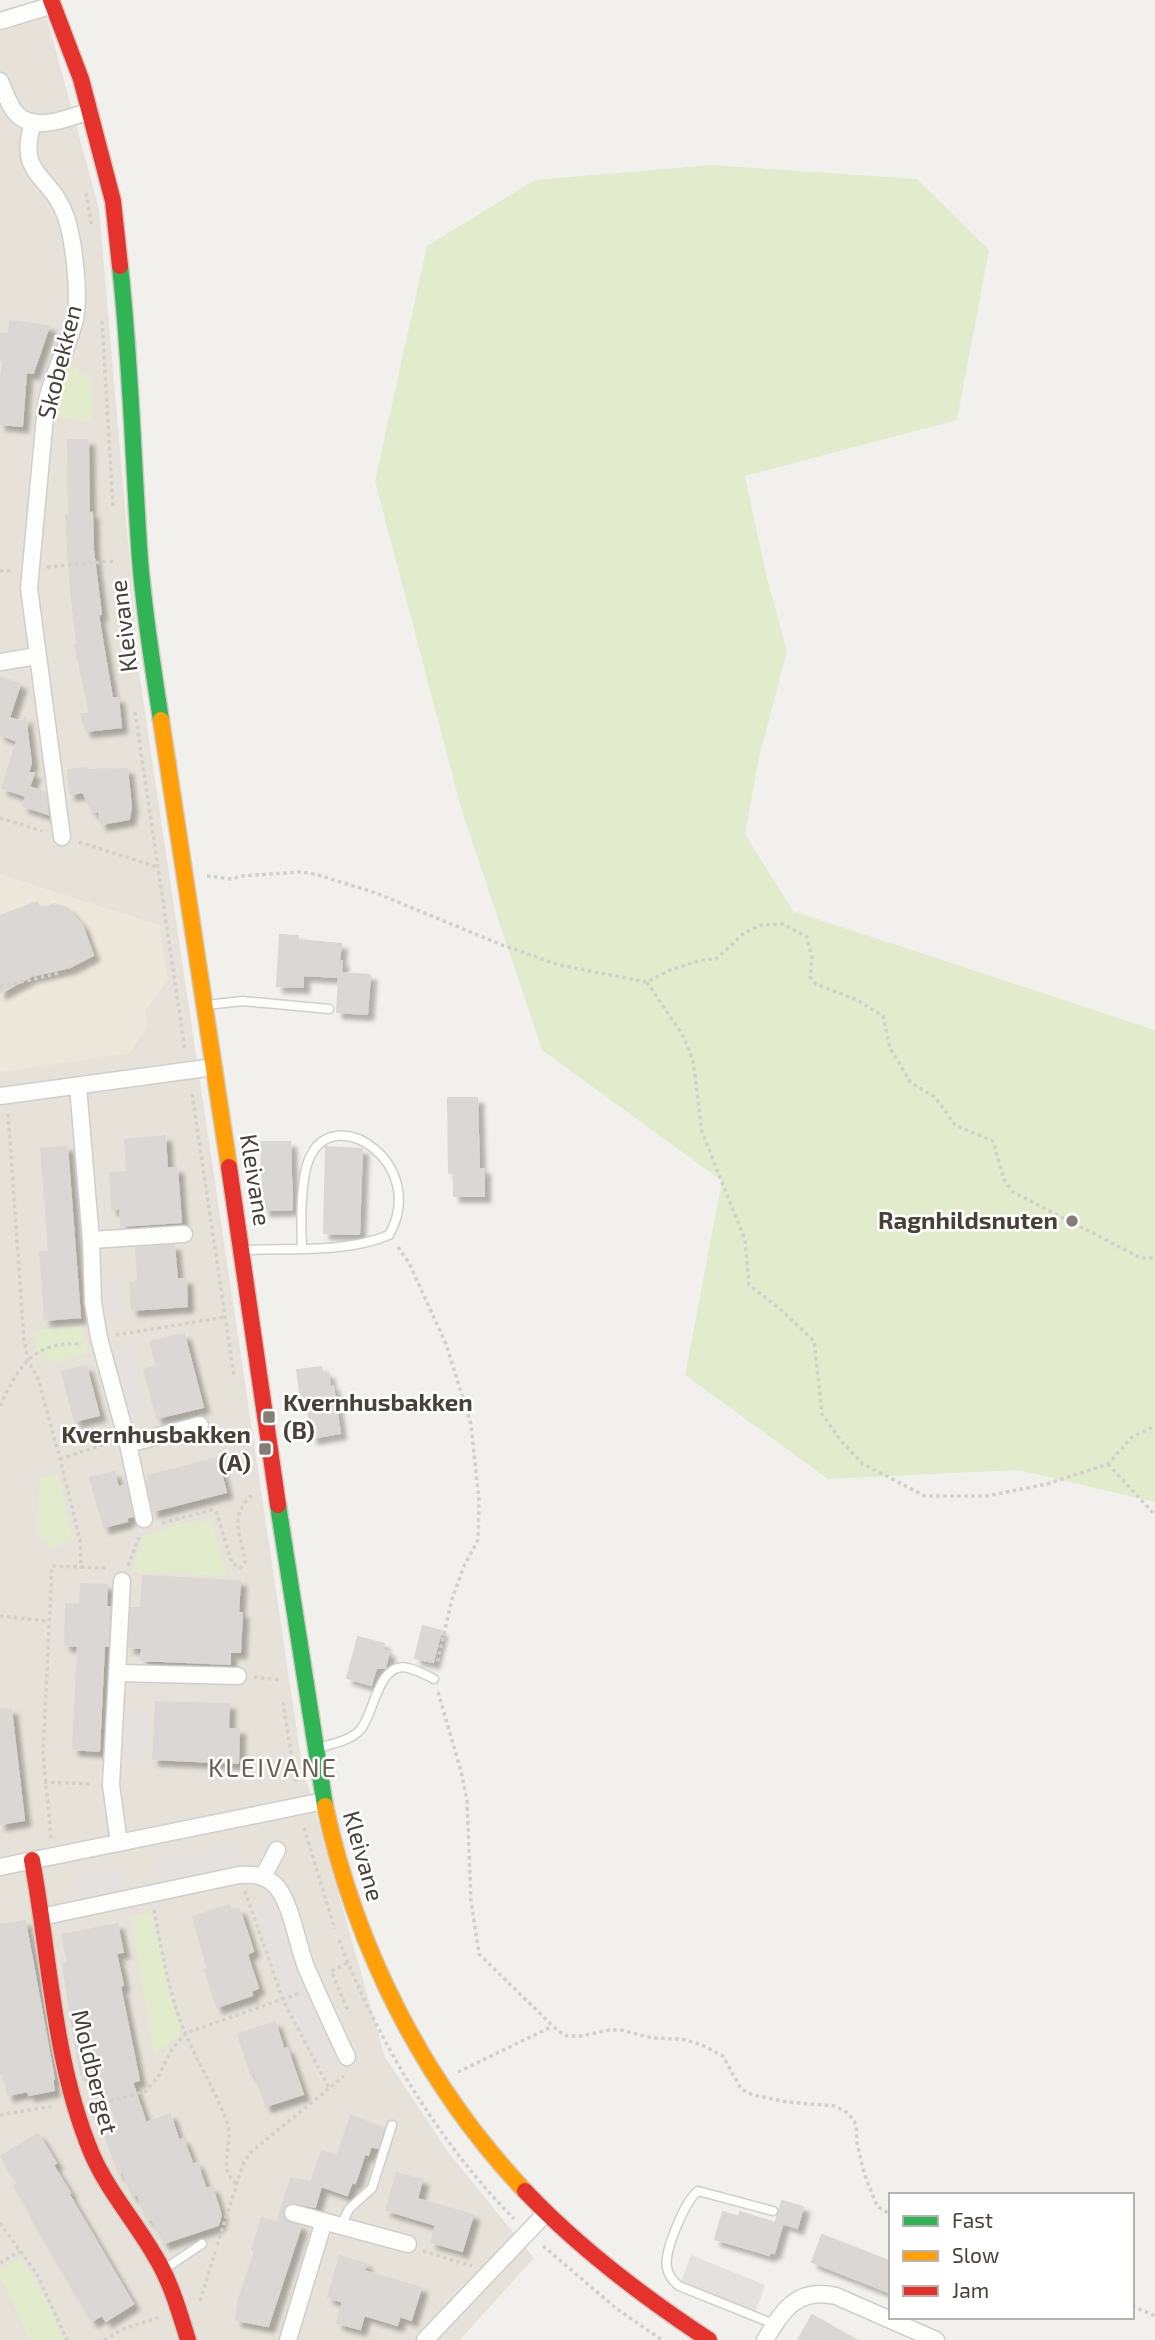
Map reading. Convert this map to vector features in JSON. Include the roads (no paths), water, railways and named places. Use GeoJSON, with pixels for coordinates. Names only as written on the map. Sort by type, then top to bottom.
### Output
{"type":"FeatureCollection","features":[{"type":"Feature","properties":{"kind":"street"},"geometry":{"type":"LineString","coordinates":[[0,21],[52,3]]}},
{"type":"Feature","properties":{"kind":"street","name":"Kleivane"},"geometry":{"type":"LineString","coordinates":[[52,3],[90,111],[113,201],[122,267],[145,615],[203,1005],[243,1250],[259,1381],[315,1749],[339,1864],[367,1947],[412,2039],[437,2082],[496,2160],[545,2214],[580,2246],[654,2305],[709,2340]]}},
{"type":"Feature","properties":{"kind":"street"},"geometry":{"type":"LineString","coordinates":[[0,81],[17,115],[33,122],[47,122],[90,111]]}},
{"type":"Feature","properties":{"kind":"street","name":"Skobekken"},"geometry":{"type":"LineString","coordinates":[[33,122],[28,158],[60,202],[66,219],[77,301],[73,325],[52,380],[46,405],[29,588],[62,837]]}},
{"type":"Feature","properties":{"kind":"street"},"geometry":{"type":"LineString","coordinates":[[0,662],[37,656]]}},
{"type":"Feature","properties":{"kind":"street"},"geometry":{"type":"LineString","coordinates":[[0,1096],[214,1067]]}},
{"type":"Feature","properties":{"kind":"street"},"geometry":{"type":"LineString","coordinates":[[78,1086],[91,1240],[93,1302],[99,1338],[148,1525]]}},
{"type":"Feature","properties":{"kind":"street"},"geometry":{"type":"LineString","coordinates":[[91,1240],[184,1234]]}},
{"type":"Feature","properties":{"kind":"street"},"geometry":{"type":"LineString","coordinates":[[127,1440],[200,1424]]}},
{"type":"Feature","properties":{"kind":"street"},"geometry":{"type":"LineString","coordinates":[[119,1573],[119,1673],[111,1784],[119,1843]]}},
{"type":"Feature","properties":{"kind":"street"},"geometry":{"type":"LineString","coordinates":[[119,1673],[238,1676]]}},
{"type":"Feature","properties":{"kind":"street"},"geometry":{"type":"LineString","coordinates":[[0,1867],[324,1801]]}},
{"type":"Feature","properties":{"kind":"street"},"geometry":{"type":"LineString","coordinates":[[263,1877],[277,1850]]}},
{"type":"Feature","properties":{"kind":"street","name":"Moldberget"},"geometry":{"type":"LineString","coordinates":[[32,1860],[56,2025],[74,2102],[92,2154],[128,2217],[163,2270],[188,2340]]}},
{"type":"Feature","properties":{"kind":"street"},"geometry":{"type":"LineString","coordinates":[[41,1917],[239,1875],[263,1877],[274,1884],[283,1896],[315,1987],[348,2065]]}},
{"type":"Feature","properties":{"kind":"street"},"geometry":{"type":"LineString","coordinates":[[293,2213],[408,2244]]}},
{"type":"Feature","properties":{"kind":"street"},"geometry":{"type":"LineString","coordinates":[[425,2340],[545,2214]]}},
{"type":"Feature","properties":{"kind":"street"},"geometry":{"type":"LineString","coordinates":[[288,2340],[324,2221]]}},
{"type":"Feature","properties":{"kind":"street"},"geometry":{"type":"LineString","coordinates":[[765,2340],[774,2324],[795,2301],[805,2296],[824,2293],[936,2340]]}},
{"type":"Feature","properties":{"kind":"lane"},"geometry":{"type":"LineString","coordinates":[[203,1005],[243,1001],[329,1009]]}},
{"type":"Feature","properties":{"kind":"lane","name":"Kleivane"},"geometry":{"type":"LineString","coordinates":[[243,1250],[302,1248],[351,1246],[373,1242],[389,1235],[395,1224],[400,1202],[394,1174],[386,1160],[370,1146],[343,1135],[325,1140],[317,1147],[308,1161],[301,1221],[302,1248]]}},
{"type":"Feature","properties":{"kind":"lane"},"geometry":{"type":"LineString","coordinates":[[315,1749],[347,1739],[361,1729],[384,1679],[394,1669],[407,1667],[434,1679]]}},
{"type":"Feature","properties":{"kind":"lane"},"geometry":{"type":"LineString","coordinates":[[341,2226],[349,2209],[372,2188],[392,2125]]}},
{"type":"Feature","properties":{"kind":"lane"},"geometry":{"type":"LineString","coordinates":[[773,2211],[698,2192],[687,2203],[667,2254],[666,2265],[672,2280],[678,2286],[774,2324]]}},
{"type":"Feature","properties":{"kind":"lane"},"geometry":{"type":"LineString","coordinates":[[163,2270],[202,2244]]}},
{"type":"Feature","properties":{"kind":"place","name":"Ragnhildsnuten"},"geometry":{"type":"Point","coordinates":[1072,1221]}},
{"type":"Feature","properties":{"kind":"place","name":"Kvernhusbakken (B)"},"geometry":{"type":"Point","coordinates":[269,1417]}},
{"type":"Feature","properties":{"kind":"place","name":"Kvernhusbakken (A)"},"geometry":{"type":"Point","coordinates":[265,1449]}},
{"type":"Feature","properties":{"kind":"district","name":"KLEIVANE"},"geometry":{"type":"Point","coordinates":[273,1768]}}]}
